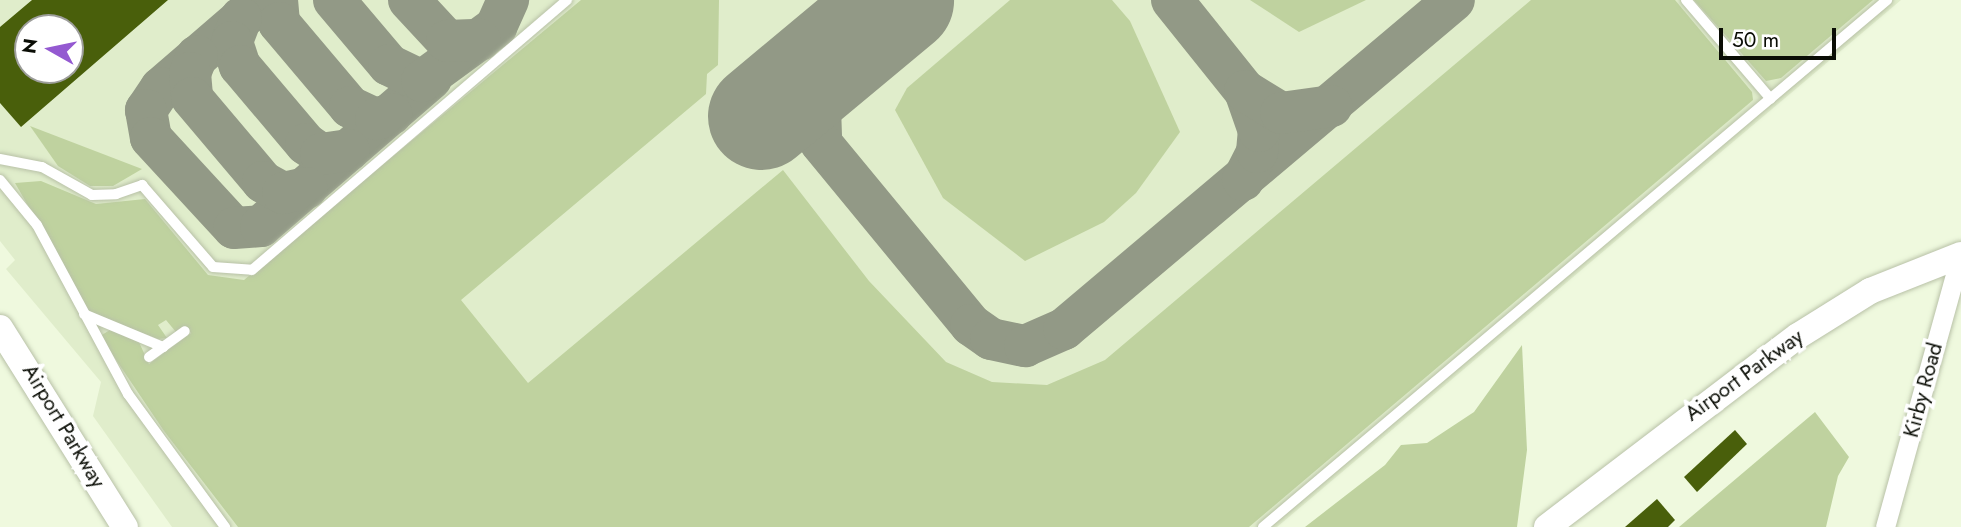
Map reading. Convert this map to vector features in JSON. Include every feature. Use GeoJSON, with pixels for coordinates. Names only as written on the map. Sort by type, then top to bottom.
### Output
{"type":"FeatureCollection","features":[{"type":"Feature","properties":{"kind":"main road","name":"Airport Parkway"},"geometry":{"type":"LineString","coordinates":[[1547,527],[1798,335],[1870,291],[1961,255]]}},
{"type":"Feature","properties":{"kind":"main road","name":"Airport Parkway"},"geometry":{"type":"LineString","coordinates":[[0,328],[125,527]]}},
{"type":"Feature","properties":{"kind":"street","name":"Kirby Road"},"geometry":{"type":"LineString","coordinates":[[1885,527],[1961,255]]}},
{"type":"Feature","properties":{"kind":"lane"},"geometry":{"type":"LineString","coordinates":[[0,159],[42,167],[92,195],[116,194],[142,185],[214,267],[252,270],[567,0]]}},
{"type":"Feature","properties":{"kind":"lane"},"geometry":{"type":"LineString","coordinates":[[1686,0],[1771,99]]}},
{"type":"Feature","properties":{"kind":"lane"},"geometry":{"type":"LineString","coordinates":[[1263,527],[1887,0]]}},
{"type":"Feature","properties":{"kind":"lane"},"geometry":{"type":"LineString","coordinates":[[0,180],[37,225],[128,394],[225,527]]}},
{"type":"Feature","properties":{"kind":"lane"},"geometry":{"type":"LineString","coordinates":[[84,314],[163,347]]}},
{"type":"Feature","properties":{"kind":"lane"},"geometry":{"type":"LineString","coordinates":[[149,357],[185,331]]}},
{"type":"Feature","properties":{"kind":"shaded area"},"geometry":{"type":"Polygon","coordinates":[[[0,0],[1901,0],[1277,527],[172,527],[93,416],[101,382],[6,269],[15,260],[0,241],[0,0]]]}},
{"type":"Feature","properties":{"kind":"shaded area"},"geometry":{"type":"Polygon","coordinates":[[[581,0],[719,0],[718,65],[707,74],[706,94],[461,300],[528,383],[783,170],[869,281],[946,362],[992,382],[1047,385],[1105,360],[1531,0],[1675,0],[1752,92],[1753,100],[1249,527],[238,527],[164,431],[100,336],[110,330],[138,340],[149,364],[191,333],[184,326],[176,332],[166,320],[158,325],[167,338],[158,339],[89,312],[15,183],[41,181],[96,204],[145,199],[208,275],[244,280],[581,0]]]}},
{"type":"Feature","properties":{"kind":"shaded area"},"geometry":{"type":"Polygon","coordinates":[[[1010,0],[1112,0],[1130,21],[1180,132],[1136,193],[1104,222],[1025,261],[943,198],[895,110],[907,88],[1010,0]]]}},
{"type":"Feature","properties":{"kind":"shaded area"},"geometry":{"type":"Polygon","coordinates":[[[1250,0],[1366,0],[1299,32],[1250,0]]]}},
{"type":"Feature","properties":{"kind":"shaded area"},"geometry":{"type":"Polygon","coordinates":[[[1694,0],[1873,0],[1781,78],[1766,81],[1694,0]]]}},
{"type":"Feature","properties":{"kind":"shaded area"},"geometry":{"type":"Polygon","coordinates":[[[30,126],[142,169],[113,186],[90,186],[58,166],[30,126]]]}},
{"type":"Feature","properties":{"kind":"shaded area"},"geometry":{"type":"Polygon","coordinates":[[[1522,345],[1527,450],[1517,527],[1305,527],[1385,465],[1401,445],[1427,443],[1474,412],[1522,345]]]}},
{"type":"Feature","properties":{"kind":"shaded area"},"geometry":{"type":"Polygon","coordinates":[[[1815,412],[1849,457],[1838,476],[1826,527],[1679,527],[1815,412]]]}},
{"type":"Feature","properties":{"kind":"building"},"geometry":{"type":"Polygon","coordinates":[[[32,0],[168,0],[84,73],[84,14],[15,14],[32,0]]]}},
{"type":"Feature","properties":{"kind":"building"},"geometry":{"type":"Polygon","coordinates":[[[14,15],[14,84],[71,84],[21,127],[0,103],[0,27],[14,15]]]}},
{"type":"Feature","properties":{"kind":"building"},"geometry":{"type":"Polygon","coordinates":[[[1735,430],[1747,444],[1697,492],[1684,477],[1735,430]]]}},
{"type":"Feature","properties":{"kind":"building"},"geometry":{"type":"Polygon","coordinates":[[[1657,499],[1675,520],[1668,527],[1625,527],[1657,499]]]}},
{"type":"Feature","properties":{"kind":"taxiway"},"geometry":{"type":"LineString","coordinates":[[263,0],[161,88],[146,110],[151,138],[234,228],[261,226],[431,79]]}},
{"type":"Feature","properties":{"kind":"taxiway"},"geometry":{"type":"LineString","coordinates":[[277,0],[279,23],[350,107],[376,119],[391,114]]}},
{"type":"Feature","properties":{"kind":"taxiway"},"geometry":{"type":"LineString","coordinates":[[334,0],[389,65],[422,81],[496,27],[508,0]]}},
{"type":"Feature","properties":{"kind":"taxiway"},"geometry":{"type":"LineString","coordinates":[[409,0],[447,41],[480,40]]}},
{"type":"Feature","properties":{"kind":"taxiway"},"geometry":{"type":"LineString","coordinates":[[1172,0],[1245,91]]}},
{"type":"Feature","properties":{"kind":"taxiway"},"geometry":{"type":"LineString","coordinates":[[836,53],[820,107],[821,143],[971,325],[991,339],[1025,346],[1064,329],[1454,0]]}},
{"type":"Feature","properties":{"kind":"taxiway"},"geometry":{"type":"LineString","coordinates":[[241,18],[232,42],[240,66],[306,144],[321,154],[349,150]]}},
{"type":"Feature","properties":{"kind":"taxiway"},"geometry":{"type":"LineString","coordinates":[[197,56],[190,73],[192,98],[263,182],[283,193],[306,188]]}},
{"type":"Feature","properties":{"kind":"taxiway"},"geometry":{"type":"LineString","coordinates":[[1243,180],[1257,152],[1259,131],[1245,91],[1281,113],[1332,106]]}},
{"type":"Feature","properties":{"kind":"runway"},"geometry":{"type":"LineString","coordinates":[[761,116],[900,0]]}}]}
